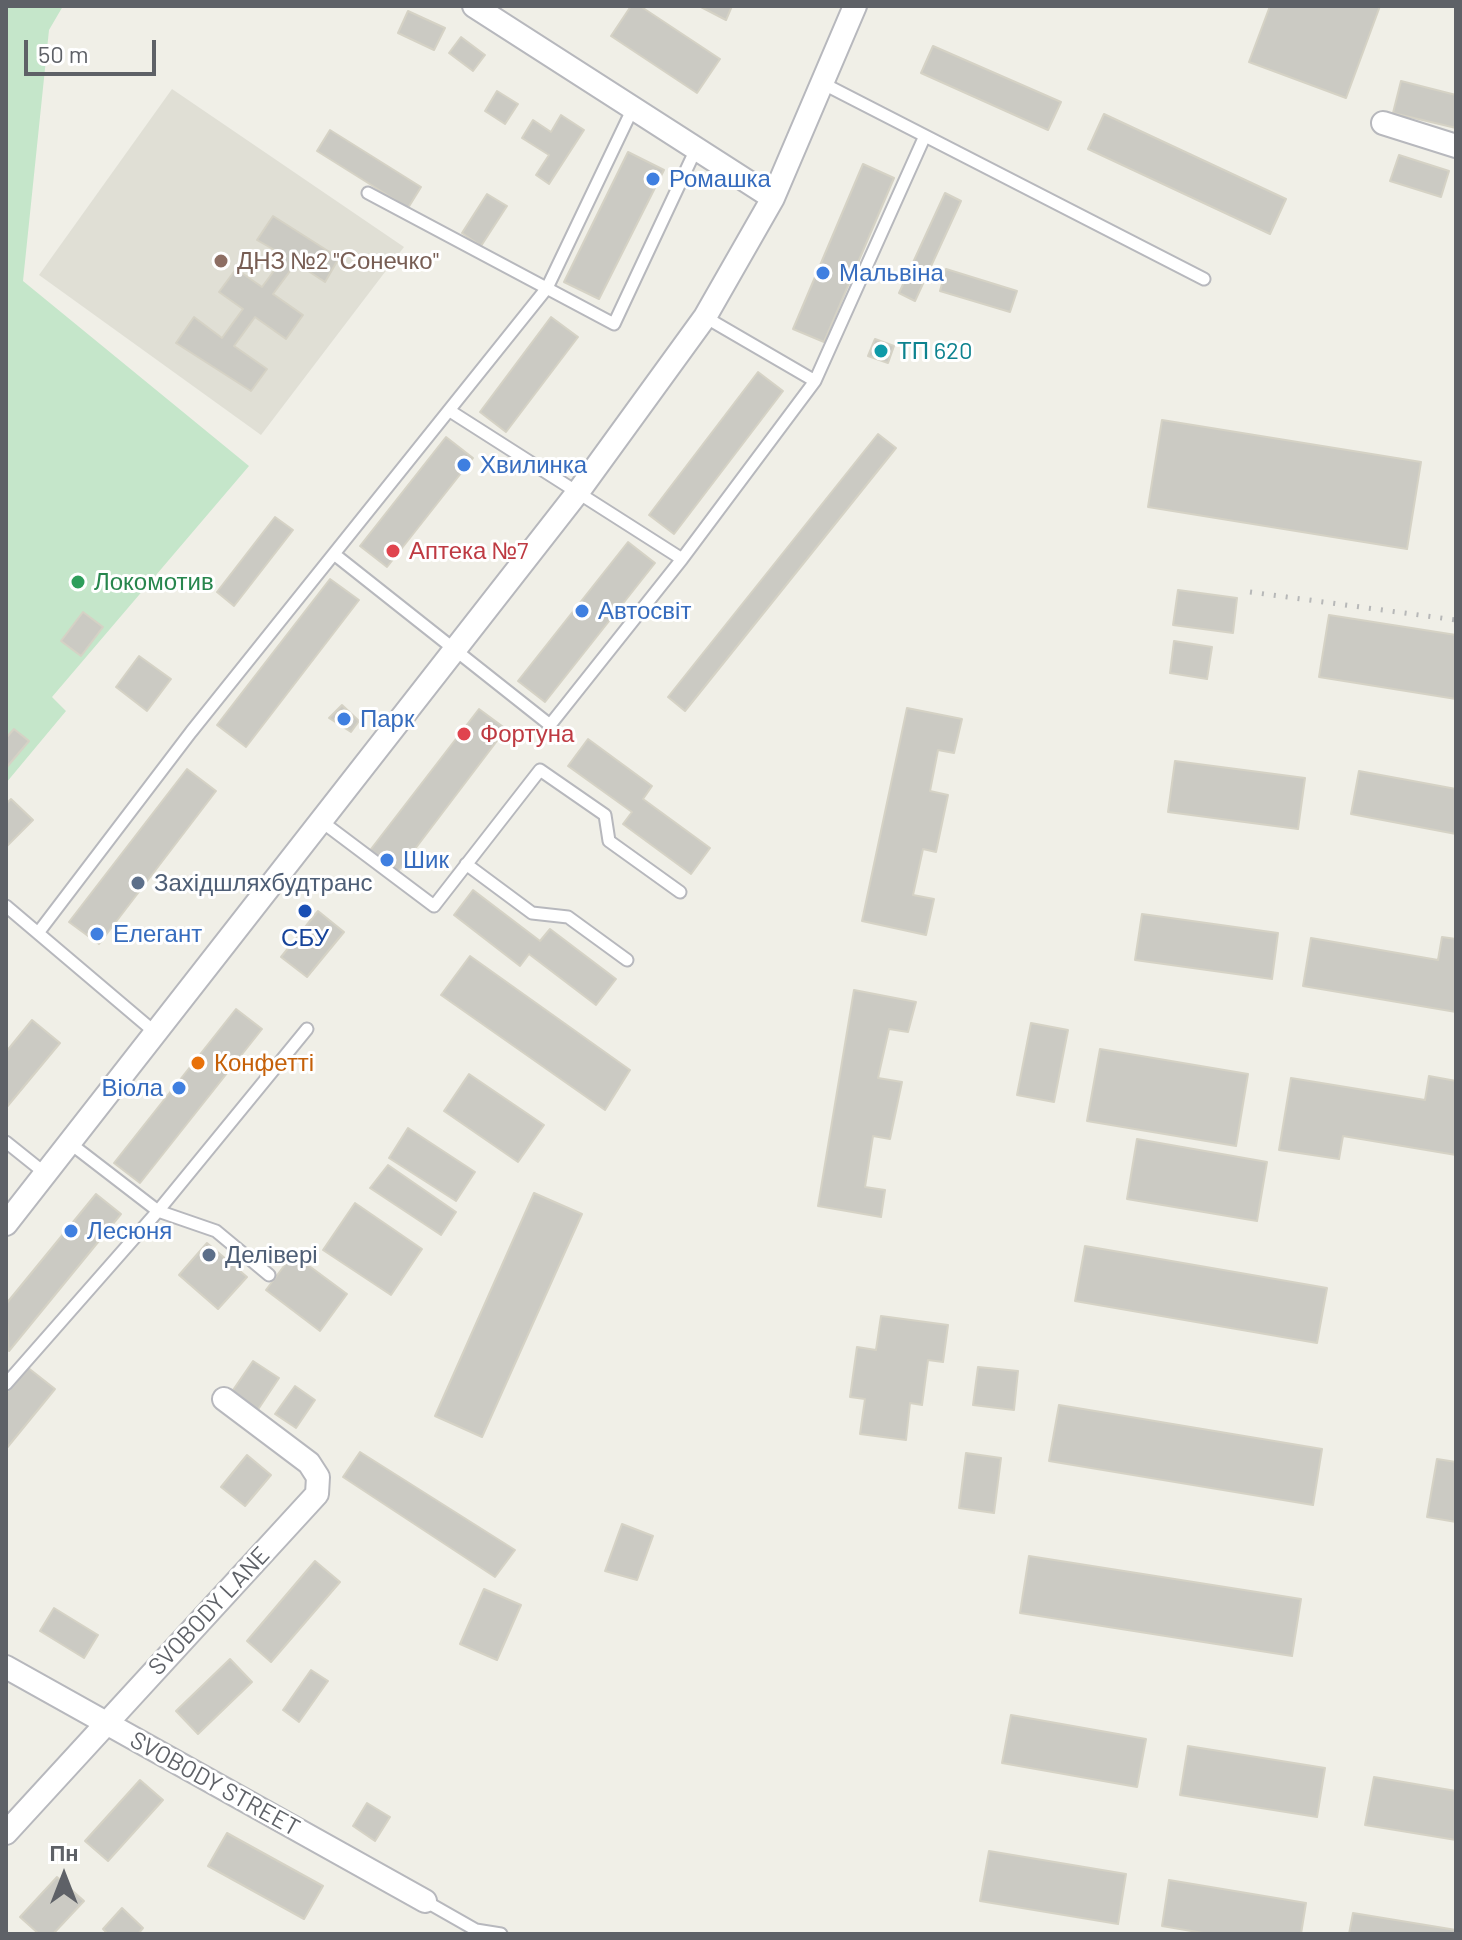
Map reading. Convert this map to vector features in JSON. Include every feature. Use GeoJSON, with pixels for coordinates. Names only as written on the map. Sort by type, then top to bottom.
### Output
{"type":"FeatureCollection","features":[{"type":"Feature","properties":{"kind":"street"},"geometry":{"type":"LineString","coordinates":[[474,6],[773,198]]}},
{"type":"Feature","properties":{"kind":"street"},"geometry":{"type":"LineString","coordinates":[[6,1224],[455,652],[578,492],[705,317],[773,198],[855,6]]}},
{"type":"Feature","properties":{"kind":"street"},"geometry":{"type":"LineString","coordinates":[[1383,123],[1456,146]]}},
{"type":"Feature","properties":{"kind":"street","name":"SVOBODY LANE"},"geometry":{"type":"LineString","coordinates":[[6,1833],[317,1494],[318,1477],[309,1463],[224,1399]]}},
{"type":"Feature","properties":{"kind":"street","name":"SVOBODY STREET"},"geometry":{"type":"LineString","coordinates":[[6,1667],[425,1901]]}},
{"type":"Feature","properties":{"kind":"lane"},"geometry":{"type":"LineString","coordinates":[[822,83],[1204,279]]}},
{"type":"Feature","properties":{"kind":"lane"},"geometry":{"type":"LineString","coordinates":[[38,933],[334,554],[547,288],[633,108]]}},
{"type":"Feature","properties":{"kind":"lane"},"geometry":{"type":"LineString","coordinates":[[334,554],[550,725],[682,559],[815,381],[924,138]]}},
{"type":"Feature","properties":{"kind":"lane"},"geometry":{"type":"LineString","coordinates":[[368,193],[614,324],[696,149]]}},
{"type":"Feature","properties":{"kind":"lane"},"geometry":{"type":"LineString","coordinates":[[705,317],[815,381]]}},
{"type":"Feature","properties":{"kind":"lane"},"geometry":{"type":"LineString","coordinates":[[450,411],[682,559]]}},
{"type":"Feature","properties":{"kind":"lane"},"geometry":{"type":"LineString","coordinates":[[321,821],[434,906],[540,770],[605,815],[609,841],[680,892]]}},
{"type":"Feature","properties":{"kind":"lane"},"geometry":{"type":"LineString","coordinates":[[466,864],[532,913],[568,917],[627,960]]}},
{"type":"Feature","properties":{"kind":"lane"},"geometry":{"type":"LineString","coordinates":[[6,906],[157,1034]]}},
{"type":"Feature","properties":{"kind":"lane"},"geometry":{"type":"LineString","coordinates":[[6,1384],[158,1211],[307,1029]]}},
{"type":"Feature","properties":{"kind":"lane"},"geometry":{"type":"LineString","coordinates":[[6,1142],[46,1175]]}},
{"type":"Feature","properties":{"kind":"lane"},"geometry":{"type":"LineString","coordinates":[[71,1144],[158,1211],[216,1231],[269,1275]]}},
{"type":"Feature","properties":{"kind":"lane"},"geometry":{"type":"LineString","coordinates":[[425,1901],[476,1930],[501,1934]]}},
{"type":"Feature","properties":{"kind":"shaded area","name":"ДНЗ №2 \"Сонечко\""},"geometry":{"type":"Polygon","coordinates":[[[172,89],[404,247],[261,435],[39,275],[172,89]]]}},
{"type":"Feature","properties":{"kind":"green space","name":"Локомотив"},"geometry":{"type":"Polygon","coordinates":[[[6,6],[63,6],[49,30],[23,281],[249,466],[52,697],[66,711],[6,783],[6,6]]]}},
{"type":"Feature","properties":{"kind":"building"},"geometry":{"type":"Polygon","coordinates":[[[631,6],[640,6],[720,59],[697,93],[611,36],[631,6]]]}},
{"type":"Feature","properties":{"kind":"building"},"geometry":{"type":"Polygon","coordinates":[[[699,6],[732,6],[726,20],[699,6]]]}},
{"type":"Feature","properties":{"kind":"building"},"geometry":{"type":"Polygon","coordinates":[[[1270,6],[1380,6],[1346,98],[1249,62],[1270,6]]]}},
{"type":"Feature","properties":{"kind":"building"},"geometry":{"type":"Polygon","coordinates":[[[408,11],[445,28],[434,50],[398,33],[408,11]]]}},
{"type":"Feature","properties":{"kind":"building"},"geometry":{"type":"Polygon","coordinates":[[[461,37],[485,55],[473,71],[449,53],[461,37]]]}},
{"type":"Feature","properties":{"kind":"building"},"geometry":{"type":"Polygon","coordinates":[[[933,46],[1061,102],[1048,130],[921,73],[933,46]]]}},
{"type":"Feature","properties":{"kind":"building"},"geometry":{"type":"Polygon","coordinates":[[[1401,81],[1456,95],[1456,128],[1393,113],[1401,81]]]}},
{"type":"Feature","properties":{"kind":"building"},"geometry":{"type":"Polygon","coordinates":[[[497,91],[518,104],[505,124],[485,111],[497,91]]]}},
{"type":"Feature","properties":{"kind":"building"},"geometry":{"type":"Polygon","coordinates":[[[1104,114],[1286,199],[1270,234],[1088,149],[1104,114]]]}},
{"type":"Feature","properties":{"kind":"building"},"geometry":{"type":"Polygon","coordinates":[[[561,115],[584,130],[549,184],[536,175],[549,155],[522,138],[533,120],[551,132],[561,115]]]}},
{"type":"Feature","properties":{"kind":"building"},"geometry":{"type":"Polygon","coordinates":[[[330,130],[421,187],[408,208],[317,151],[330,130]]]}},
{"type":"Feature","properties":{"kind":"building"},"geometry":{"type":"Polygon","coordinates":[[[628,152],[664,170],[599,299],[564,282],[628,152]]]}},
{"type":"Feature","properties":{"kind":"building"},"geometry":{"type":"Polygon","coordinates":[[[1399,155],[1449,171],[1441,197],[1390,181],[1399,155]]]}},
{"type":"Feature","properties":{"kind":"building"},"geometry":{"type":"Polygon","coordinates":[[[863,164],[894,178],[824,342],[793,329],[863,164]]]}},
{"type":"Feature","properties":{"kind":"building"},"geometry":{"type":"Polygon","coordinates":[[[945,193],[961,201],[915,301],[899,293],[945,193]]]}},
{"type":"Feature","properties":{"kind":"building"},"geometry":{"type":"Polygon","coordinates":[[[487,194],[507,206],[481,246],[462,233],[487,194]]]}},
{"type":"Feature","properties":{"kind":"building"},"geometry":{"type":"Polygon","coordinates":[[[273,216],[339,258],[325,282],[296,263],[273,294],[303,315],[286,339],[255,317],[234,346],[267,369],[251,391],[176,343],[194,317],[222,338],[243,309],[219,292],[236,269],[262,287],[285,256],[257,240],[273,216]]]}},
{"type":"Feature","properties":{"kind":"building"},"geometry":{"type":"Polygon","coordinates":[[[946,269],[1017,291],[1010,312],[940,291],[946,269]]]}},
{"type":"Feature","properties":{"kind":"building"},"geometry":{"type":"Polygon","coordinates":[[[551,317],[578,337],[506,432],[480,412],[551,317]]]}},
{"type":"Feature","properties":{"kind":"building","name":"ТП 620"},"geometry":{"type":"Polygon","coordinates":[[[875,339],[894,346],[888,363],[868,356],[875,339]]]}},
{"type":"Feature","properties":{"kind":"building"},"geometry":{"type":"Polygon","coordinates":[[[758,372],[783,391],[674,534],[649,515],[758,372]]]}},
{"type":"Feature","properties":{"kind":"building"},"geometry":{"type":"Polygon","coordinates":[[[1162,420],[1421,462],[1407,549],[1148,507],[1162,420]]]}},
{"type":"Feature","properties":{"kind":"building"},"geometry":{"type":"Polygon","coordinates":[[[878,434],[896,448],[685,711],[668,697],[878,434]]]}},
{"type":"Feature","properties":{"kind":"building"},"geometry":{"type":"Polygon","coordinates":[[[446,437],[473,458],[387,567],[360,546],[446,437]]]}},
{"type":"Feature","properties":{"kind":"building"},"geometry":{"type":"Polygon","coordinates":[[[275,517],[293,530],[234,606],[217,592],[275,517]]]}},
{"type":"Feature","properties":{"kind":"building"},"geometry":{"type":"Polygon","coordinates":[[[628,542],[655,563],[545,702],[518,681],[628,542]]]}},
{"type":"Feature","properties":{"kind":"building"},"geometry":{"type":"Polygon","coordinates":[[[330,579],[359,600],[246,747],[217,725],[330,579]]]}},
{"type":"Feature","properties":{"kind":"building"},"geometry":{"type":"Polygon","coordinates":[[[1178,590],[1237,598],[1233,633],[1173,625],[1178,590]]]}},
{"type":"Feature","properties":{"kind":"building"},"geometry":{"type":"Polygon","coordinates":[[[83,612],[103,627],[81,656],[61,641],[83,612]]]}},
{"type":"Feature","properties":{"kind":"building"},"geometry":{"type":"Polygon","coordinates":[[[1329,615],[1456,635],[1456,699],[1319,677],[1329,615]]]}},
{"type":"Feature","properties":{"kind":"building"},"geometry":{"type":"Polygon","coordinates":[[[1174,641],[1212,647],[1207,679],[1170,673],[1174,641]]]}},
{"type":"Feature","properties":{"kind":"building"},"geometry":{"type":"Polygon","coordinates":[[[139,656],[171,679],[147,711],[116,687],[139,656]]]}},
{"type":"Feature","properties":{"kind":"building","name":"Парк"},"geometry":{"type":"Polygon","coordinates":[[[342,705],[359,721],[351,732],[329,718],[342,705]]]}},
{"type":"Feature","properties":{"kind":"building"},"geometry":{"type":"Polygon","coordinates":[[[907,708],[962,719],[954,753],[938,750],[930,791],[948,795],[936,852],[923,849],[913,895],[934,899],[926,935],[862,921],[907,708]]]}},
{"type":"Feature","properties":{"kind":"building"},"geometry":{"type":"Polygon","coordinates":[[[479,709],[506,729],[396,874],[368,853],[479,709]]]}},
{"type":"Feature","properties":{"kind":"building"},"geometry":{"type":"Polygon","coordinates":[[[14,729],[29,741],[6,768],[6,738],[14,729]]]}},
{"type":"Feature","properties":{"kind":"building"},"geometry":{"type":"Polygon","coordinates":[[[588,739],[652,786],[643,799],[710,848],[691,874],[623,824],[632,812],[568,766],[588,739]]]}},
{"type":"Feature","properties":{"kind":"building"},"geometry":{"type":"Polygon","coordinates":[[[1175,761],[1305,778],[1298,829],[1168,812],[1175,761]]]}},
{"type":"Feature","properties":{"kind":"building"},"geometry":{"type":"Polygon","coordinates":[[[187,769],[216,791],[99,944],[69,922],[187,769]]]}},
{"type":"Feature","properties":{"kind":"building"},"geometry":{"type":"Polygon","coordinates":[[[1359,771],[1456,789],[1456,834],[1351,814],[1359,771]]]}},
{"type":"Feature","properties":{"kind":"building"},"geometry":{"type":"Polygon","coordinates":[[[11,799],[33,820],[6,847],[6,804],[11,799]]]}},
{"type":"Feature","properties":{"kind":"building"},"geometry":{"type":"Polygon","coordinates":[[[473,890],[540,941],[550,929],[616,979],[596,1005],[529,954],[520,966],[454,915],[473,890]]]}},
{"type":"Feature","properties":{"kind":"building"},"geometry":{"type":"Polygon","coordinates":[[[318,911],[344,932],[307,977],[281,957],[318,911]]]}},
{"type":"Feature","properties":{"kind":"building"},"geometry":{"type":"Polygon","coordinates":[[[1142,914],[1278,933],[1272,979],[1135,960],[1142,914]]]}},
{"type":"Feature","properties":{"kind":"building"},"geometry":{"type":"Polygon","coordinates":[[[1442,937],[1456,939],[1456,1012],[1303,986],[1311,938],[1438,960],[1442,937]]]}},
{"type":"Feature","properties":{"kind":"building"},"geometry":{"type":"Polygon","coordinates":[[[470,956],[630,1070],[605,1110],[441,995],[470,956]]]}},
{"type":"Feature","properties":{"kind":"building"},"geometry":{"type":"Polygon","coordinates":[[[854,990],[916,1002],[908,1032],[889,1029],[878,1078],[902,1082],[890,1139],[873,1136],[865,1187],[885,1190],[881,1217],[818,1206],[854,990]]]}},
{"type":"Feature","properties":{"kind":"building"},"geometry":{"type":"Polygon","coordinates":[[[236,1009],[262,1029],[140,1183],[114,1163],[236,1009]]]}},
{"type":"Feature","properties":{"kind":"building"},"geometry":{"type":"Polygon","coordinates":[[[32,1020],[60,1043],[6,1108],[6,1052],[32,1020]]]}},
{"type":"Feature","properties":{"kind":"building"},"geometry":{"type":"Polygon","coordinates":[[[1031,1023],[1068,1030],[1054,1102],[1017,1095],[1031,1023]]]}},
{"type":"Feature","properties":{"kind":"building"},"geometry":{"type":"Polygon","coordinates":[[[1100,1049],[1248,1074],[1236,1146],[1087,1121],[1100,1049]]]}},
{"type":"Feature","properties":{"kind":"building"},"geometry":{"type":"Polygon","coordinates":[[[469,1074],[544,1125],[518,1162],[444,1111],[469,1074]]]}},
{"type":"Feature","properties":{"kind":"building"},"geometry":{"type":"Polygon","coordinates":[[[1429,1076],[1456,1081],[1456,1155],[1343,1136],[1339,1159],[1279,1150],[1291,1078],[1425,1100],[1429,1076]]]}},
{"type":"Feature","properties":{"kind":"building"},"geometry":{"type":"Polygon","coordinates":[[[408,1128],[475,1172],[456,1201],[389,1158],[408,1128]]]}},
{"type":"Feature","properties":{"kind":"building"},"geometry":{"type":"Polygon","coordinates":[[[1137,1139],[1267,1162],[1257,1221],[1127,1199],[1137,1139]]]}},
{"type":"Feature","properties":{"kind":"building"},"geometry":{"type":"Polygon","coordinates":[[[388,1165],[456,1212],[441,1235],[370,1188],[388,1165]]]}},
{"type":"Feature","properties":{"kind":"building"},"geometry":{"type":"Polygon","coordinates":[[[534,1193],[582,1214],[482,1437],[435,1416],[534,1193]]]}},
{"type":"Feature","properties":{"kind":"building"},"geometry":{"type":"Polygon","coordinates":[[[96,1194],[121,1214],[9,1351],[6,1304],[96,1194]]]}},
{"type":"Feature","properties":{"kind":"building"},"geometry":{"type":"Polygon","coordinates":[[[355,1203],[422,1249],[391,1295],[323,1250],[355,1203]]]}},
{"type":"Feature","properties":{"kind":"building"},"geometry":{"type":"Polygon","coordinates":[[[207,1243],[247,1277],[218,1309],[179,1275],[207,1243]]]}},
{"type":"Feature","properties":{"kind":"building"},"geometry":{"type":"Polygon","coordinates":[[[1085,1246],[1327,1288],[1317,1343],[1075,1301],[1085,1246]]]}},
{"type":"Feature","properties":{"kind":"building"},"geometry":{"type":"Polygon","coordinates":[[[293,1254],[347,1294],[320,1331],[266,1290],[293,1254]]]}},
{"type":"Feature","properties":{"kind":"building"},"geometry":{"type":"Polygon","coordinates":[[[881,1316],[948,1325],[943,1362],[928,1360],[922,1405],[910,1403],[906,1440],[860,1434],[865,1399],[850,1397],[857,1347],[876,1350],[881,1316]]]}},
{"type":"Feature","properties":{"kind":"building"},"geometry":{"type":"Polygon","coordinates":[[[253,1361],[279,1378],[257,1411],[231,1393],[253,1361]]]}},
{"type":"Feature","properties":{"kind":"building"},"geometry":{"type":"Polygon","coordinates":[[[27,1367],[55,1389],[6,1449],[6,1393],[27,1367]]]}},
{"type":"Feature","properties":{"kind":"building"},"geometry":{"type":"Polygon","coordinates":[[[978,1367],[1018,1371],[1014,1410],[973,1405],[978,1367]]]}},
{"type":"Feature","properties":{"kind":"building"},"geometry":{"type":"Polygon","coordinates":[[[295,1386],[315,1400],[296,1428],[275,1414],[295,1386]]]}},
{"type":"Feature","properties":{"kind":"building"},"geometry":{"type":"Polygon","coordinates":[[[1059,1405],[1322,1449],[1313,1505],[1049,1461],[1059,1405]]]}},
{"type":"Feature","properties":{"kind":"building"},"geometry":{"type":"Polygon","coordinates":[[[360,1452],[515,1550],[495,1577],[343,1477],[360,1452]]]}},
{"type":"Feature","properties":{"kind":"building"},"geometry":{"type":"Polygon","coordinates":[[[966,1453],[1001,1458],[994,1513],[959,1508],[966,1453]]]}},
{"type":"Feature","properties":{"kind":"building"},"geometry":{"type":"Polygon","coordinates":[[[247,1455],[271,1475],[245,1506],[221,1487],[247,1455]]]}},
{"type":"Feature","properties":{"kind":"building"},"geometry":{"type":"Polygon","coordinates":[[[1437,1459],[1456,1462],[1456,1522],[1427,1517],[1437,1459]]]}},
{"type":"Feature","properties":{"kind":"building"},"geometry":{"type":"Polygon","coordinates":[[[622,1524],[653,1536],[637,1580],[605,1571],[622,1524]]]}},
{"type":"Feature","properties":{"kind":"building"},"geometry":{"type":"Polygon","coordinates":[[[1029,1556],[1301,1599],[1292,1656],[1020,1613],[1029,1556]]]}},
{"type":"Feature","properties":{"kind":"building"},"geometry":{"type":"Polygon","coordinates":[[[315,1561],[340,1582],[271,1662],[247,1641],[315,1561]]]}},
{"type":"Feature","properties":{"kind":"building"},"geometry":{"type":"Polygon","coordinates":[[[484,1589],[521,1605],[497,1660],[460,1644],[484,1589]]]}},
{"type":"Feature","properties":{"kind":"building"},"geometry":{"type":"Polygon","coordinates":[[[54,1608],[98,1635],[84,1658],[40,1631],[54,1608]]]}},
{"type":"Feature","properties":{"kind":"building"},"geometry":{"type":"Polygon","coordinates":[[[230,1659],[252,1682],[198,1734],[176,1711],[230,1659]]]}},
{"type":"Feature","properties":{"kind":"building"},"geometry":{"type":"Polygon","coordinates":[[[311,1670],[328,1681],[299,1722],[283,1710],[311,1670]]]}},
{"type":"Feature","properties":{"kind":"building"},"geometry":{"type":"Polygon","coordinates":[[[1011,1715],[1146,1739],[1137,1787],[1002,1763],[1011,1715]]]}},
{"type":"Feature","properties":{"kind":"building"},"geometry":{"type":"Polygon","coordinates":[[[1188,1746],[1325,1768],[1317,1817],[1180,1795],[1188,1746]]]}},
{"type":"Feature","properties":{"kind":"building"},"geometry":{"type":"Polygon","coordinates":[[[1374,1777],[1456,1791],[1456,1840],[1365,1825],[1374,1777]]]}},
{"type":"Feature","properties":{"kind":"building"},"geometry":{"type":"Polygon","coordinates":[[[140,1780],[163,1800],[108,1861],[85,1841],[140,1780]]]}},
{"type":"Feature","properties":{"kind":"building"},"geometry":{"type":"Polygon","coordinates":[[[367,1803],[390,1817],[375,1841],[353,1826],[367,1803]]]}},
{"type":"Feature","properties":{"kind":"building"},"geometry":{"type":"Polygon","coordinates":[[[227,1833],[323,1886],[304,1919],[208,1866],[227,1833]]]}},
{"type":"Feature","properties":{"kind":"building"},"geometry":{"type":"Polygon","coordinates":[[[989,1851],[1126,1874],[1118,1924],[980,1901],[989,1851]]]}},
{"type":"Feature","properties":{"kind":"building"},"geometry":{"type":"Polygon","coordinates":[[[57,1877],[84,1901],[53,1934],[39,1934],[20,1917],[57,1877]]]}},
{"type":"Feature","properties":{"kind":"building"},"geometry":{"type":"Polygon","coordinates":[[[1169,1880],[1306,1903],[1301,1934],[1209,1934],[1162,1926],[1169,1880]]]}},
{"type":"Feature","properties":{"kind":"building"},"geometry":{"type":"Polygon","coordinates":[[[122,1908],[143,1928],[138,1934],[108,1934],[103,1929],[122,1908]]]}},
{"type":"Feature","properties":{"kind":"building"},"geometry":{"type":"Polygon","coordinates":[[[1353,1913],[1456,1930],[1456,1934],[1349,1934],[1353,1913]]]}},
{"type":"Feature","properties":{"kind":"railway"},"geometry":{"type":"LineString","coordinates":[[1250,592],[1456,620]]}},
{"type":"Feature","properties":{"kind":"place","name":"Ромашка"},"geometry":{"type":"Point","coordinates":[653,179]}},
{"type":"Feature","properties":{"kind":"place","name":"ДНЗ №2 \"Сонечко\""},"geometry":{"type":"Point","coordinates":[221,261]}},
{"type":"Feature","properties":{"kind":"place","name":"Мальвіна"},"geometry":{"type":"Point","coordinates":[823,273]}},
{"type":"Feature","properties":{"kind":"place","name":"ТП 620"},"geometry":{"type":"Point","coordinates":[881,351]}},
{"type":"Feature","properties":{"kind":"place","name":"Хвилинка"},"geometry":{"type":"Point","coordinates":[464,465]}},
{"type":"Feature","properties":{"kind":"place","name":"Аптека №7"},"geometry":{"type":"Point","coordinates":[393,551]}},
{"type":"Feature","properties":{"kind":"place","name":"Локомотив"},"geometry":{"type":"Point","coordinates":[78,582]}},
{"type":"Feature","properties":{"kind":"place","name":"Автосвіт"},"geometry":{"type":"Point","coordinates":[582,611]}},
{"type":"Feature","properties":{"kind":"place","name":"Парк"},"geometry":{"type":"Point","coordinates":[344,719]}},
{"type":"Feature","properties":{"kind":"place","name":"Фортуна"},"geometry":{"type":"Point","coordinates":[464,734]}},
{"type":"Feature","properties":{"kind":"place","name":"Шик"},"geometry":{"type":"Point","coordinates":[387,860]}},
{"type":"Feature","properties":{"kind":"place","name":"Західшляхбудтранс"},"geometry":{"type":"Point","coordinates":[138,883]}},
{"type":"Feature","properties":{"kind":"place","name":"СБУ"},"geometry":{"type":"Point","coordinates":[305,911]}},
{"type":"Feature","properties":{"kind":"place","name":"Елегант"},"geometry":{"type":"Point","coordinates":[97,934]}},
{"type":"Feature","properties":{"kind":"place","name":"Конфетті"},"geometry":{"type":"Point","coordinates":[198,1063]}},
{"type":"Feature","properties":{"kind":"place","name":"Віола"},"geometry":{"type":"Point","coordinates":[179,1088]}},
{"type":"Feature","properties":{"kind":"place","name":"Лесюня"},"geometry":{"type":"Point","coordinates":[71,1231]}},
{"type":"Feature","properties":{"kind":"place","name":"Делівері"},"geometry":{"type":"Point","coordinates":[209,1255]}}]}
